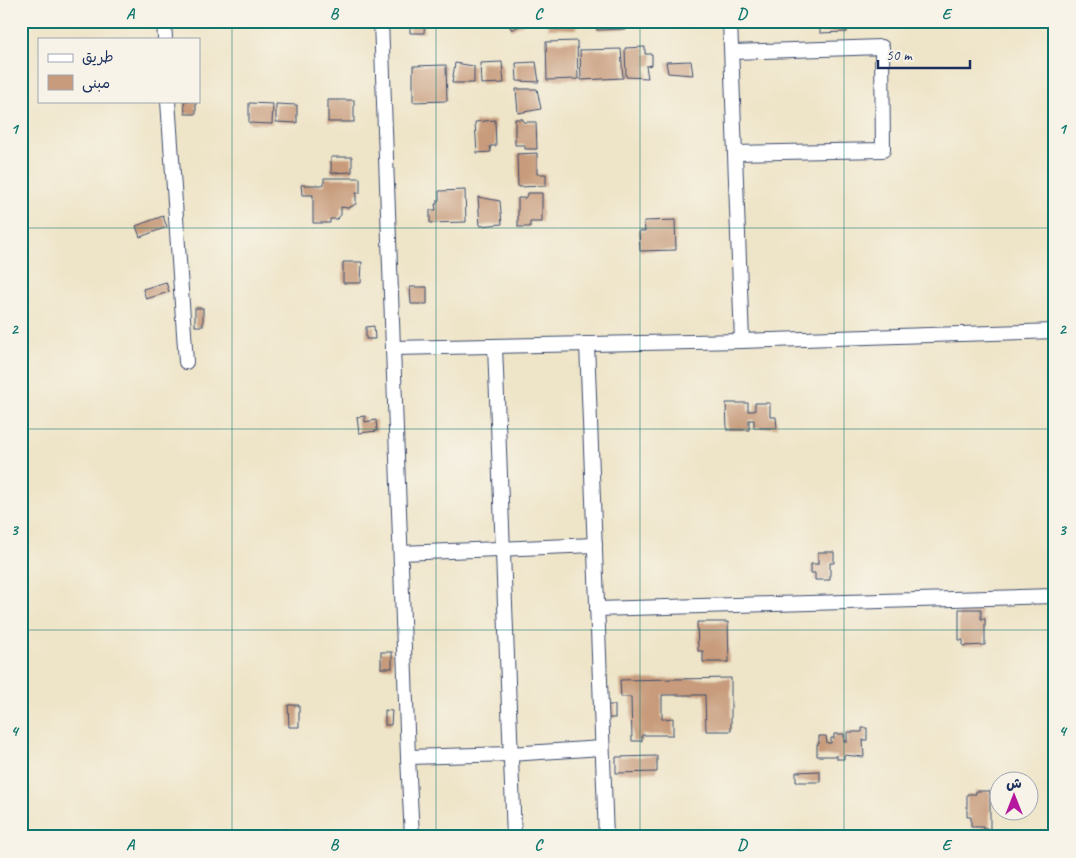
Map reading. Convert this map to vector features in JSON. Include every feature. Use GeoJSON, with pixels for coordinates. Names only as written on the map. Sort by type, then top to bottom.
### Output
{"type":"FeatureCollection","features":[{"type":"Feature","properties":{"kind":"street"},"geometry":{"type":"LineString","coordinates":[[164,21],[165,38]]}},
{"type":"Feature","properties":{"kind":"street"},"geometry":{"type":"LineString","coordinates":[[381,21],[412,837]]}},
{"type":"Feature","properties":{"kind":"street"},"geometry":{"type":"LineString","coordinates":[[730,21],[742,341]]}},
{"type":"Feature","properties":{"kind":"street"},"geometry":{"type":"LineString","coordinates":[[732,52],[882,47],[883,150],[735,153]]}},
{"type":"Feature","properties":{"kind":"street"},"geometry":{"type":"LineString","coordinates":[[168,102],[186,362]]}},
{"type":"Feature","properties":{"kind":"street"},"geometry":{"type":"LineString","coordinates":[[394,348],[742,341],[1055,331]]}},
{"type":"Feature","properties":{"kind":"street"},"geometry":{"type":"LineString","coordinates":[[588,344],[606,837]]}},
{"type":"Feature","properties":{"kind":"street"},"geometry":{"type":"LineString","coordinates":[[494,346],[514,837]]}},
{"type":"Feature","properties":{"kind":"street"},"geometry":{"type":"LineString","coordinates":[[401,553],[595,544]]}},
{"type":"Feature","properties":{"kind":"street"},"geometry":{"type":"LineString","coordinates":[[597,609],[1055,596]]}},
{"type":"Feature","properties":{"kind":"street"},"geometry":{"type":"LineString","coordinates":[[408,757],[510,754],[602,748]]}},
{"type":"Feature","properties":{"kind":"building"},"geometry":{"type":"Polygon","coordinates":[[[410,21],[425,21],[424,33],[410,33],[410,21]]]}},
{"type":"Feature","properties":{"kind":"building"},"geometry":{"type":"Polygon","coordinates":[[[507,21],[528,21],[512,30],[507,21]]]}},
{"type":"Feature","properties":{"kind":"building"},"geometry":{"type":"Polygon","coordinates":[[[548,21],[577,21],[577,29],[548,29],[548,21]]]}},
{"type":"Feature","properties":{"kind":"building"},"geometry":{"type":"Polygon","coordinates":[[[597,21],[626,21],[626,29],[597,30],[597,21]]]}},
{"type":"Feature","properties":{"kind":"building"},"geometry":{"type":"Polygon","coordinates":[[[820,21],[847,21],[847,32],[820,33],[820,21]]]}},
{"type":"Feature","properties":{"kind":"building"},"geometry":{"type":"Polygon","coordinates":[[[577,41],[578,79],[547,80],[546,42],[577,41]]]}},
{"type":"Feature","properties":{"kind":"building"},"geometry":{"type":"Polygon","coordinates":[[[645,47],[645,54],[652,54],[652,65],[646,66],[648,78],[626,77],[625,48],[645,47]]]}},
{"type":"Feature","properties":{"kind":"building"},"geometry":{"type":"Polygon","coordinates":[[[621,49],[623,78],[581,80],[580,50],[621,49]]]}},
{"type":"Feature","properties":{"kind":"building"},"geometry":{"type":"Polygon","coordinates":[[[691,61],[693,75],[668,73],[666,62],[691,61]]]}},
{"type":"Feature","properties":{"kind":"building"},"geometry":{"type":"Polygon","coordinates":[[[502,62],[504,83],[481,84],[480,63],[502,62]]]}},
{"type":"Feature","properties":{"kind":"building"},"geometry":{"type":"Polygon","coordinates":[[[536,62],[539,82],[517,81],[516,63],[536,62]]]}},
{"type":"Feature","properties":{"kind":"building"},"geometry":{"type":"Polygon","coordinates":[[[455,63],[474,66],[474,83],[452,83],[455,63]]]}},
{"type":"Feature","properties":{"kind":"building"},"geometry":{"type":"Polygon","coordinates":[[[446,65],[447,101],[413,102],[413,66],[446,65]]]}},
{"type":"Feature","properties":{"kind":"building"},"geometry":{"type":"Polygon","coordinates":[[[516,89],[537,89],[541,109],[518,113],[516,89]]]}},
{"type":"Feature","properties":{"kind":"building"},"geometry":{"type":"Polygon","coordinates":[[[328,100],[354,100],[354,122],[328,122],[328,100]]]}},
{"type":"Feature","properties":{"kind":"building"},"geometry":{"type":"Polygon","coordinates":[[[184,102],[196,102],[196,114],[185,114],[184,102]]]}},
{"type":"Feature","properties":{"kind":"building"},"geometry":{"type":"Polygon","coordinates":[[[249,103],[273,104],[272,124],[249,123],[249,103]]]}},
{"type":"Feature","properties":{"kind":"building"},"geometry":{"type":"Polygon","coordinates":[[[276,104],[297,105],[297,123],[276,122],[276,104]]]}},
{"type":"Feature","properties":{"kind":"building"},"geometry":{"type":"Polygon","coordinates":[[[515,119],[523,119],[523,122],[536,122],[537,149],[525,149],[525,145],[515,145],[515,119]]]}},
{"type":"Feature","properties":{"kind":"building"},"geometry":{"type":"Polygon","coordinates":[[[495,120],[496,146],[490,146],[491,152],[477,153],[475,122],[495,120]]]}},
{"type":"Feature","properties":{"kind":"building"},"geometry":{"type":"Polygon","coordinates":[[[537,153],[537,174],[546,174],[546,186],[518,187],[517,154],[537,153]]]}},
{"type":"Feature","properties":{"kind":"building"},"geometry":{"type":"Polygon","coordinates":[[[331,157],[352,157],[352,172],[331,173],[331,157]]]}},
{"type":"Feature","properties":{"kind":"building"},"geometry":{"type":"Polygon","coordinates":[[[324,178],[360,178],[360,193],[356,193],[356,204],[348,208],[341,207],[341,215],[337,219],[330,219],[330,223],[313,223],[313,195],[302,195],[301,185],[324,185],[324,178]]]}},
{"type":"Feature","properties":{"kind":"building"},"geometry":{"type":"Polygon","coordinates":[[[465,190],[466,222],[430,223],[430,210],[436,210],[435,204],[439,200],[439,191],[465,190]]]}},
{"type":"Feature","properties":{"kind":"building"},"geometry":{"type":"Polygon","coordinates":[[[528,193],[542,193],[542,222],[530,222],[530,227],[518,227],[518,198],[525,198],[528,193]]]}},
{"type":"Feature","properties":{"kind":"building"},"geometry":{"type":"Polygon","coordinates":[[[478,197],[500,201],[502,224],[480,226],[478,197]]]}},
{"type":"Feature","properties":{"kind":"building"},"geometry":{"type":"Polygon","coordinates":[[[163,216],[167,227],[140,237],[136,226],[163,216]]]}},
{"type":"Feature","properties":{"kind":"building"},"geometry":{"type":"Polygon","coordinates":[[[675,220],[676,250],[640,251],[639,231],[645,231],[644,221],[675,220]]]}},
{"type":"Feature","properties":{"kind":"building"},"geometry":{"type":"Polygon","coordinates":[[[343,262],[362,262],[361,283],[343,283],[343,262]]]}},
{"type":"Feature","properties":{"kind":"building"},"geometry":{"type":"Polygon","coordinates":[[[166,282],[169,292],[146,299],[143,289],[166,282]]]}},
{"type":"Feature","properties":{"kind":"building"},"geometry":{"type":"Polygon","coordinates":[[[410,287],[427,287],[427,304],[411,304],[410,287]]]}},
{"type":"Feature","properties":{"kind":"building"},"geometry":{"type":"Polygon","coordinates":[[[195,308],[203,308],[203,326],[195,326],[195,308]]]}},
{"type":"Feature","properties":{"kind":"building"},"geometry":{"type":"Polygon","coordinates":[[[374,326],[375,339],[366,339],[366,327],[374,326]]]}},
{"type":"Feature","properties":{"kind":"building"},"geometry":{"type":"Polygon","coordinates":[[[726,403],[748,403],[748,411],[755,411],[755,403],[770,403],[770,417],[776,417],[777,428],[754,428],[754,420],[749,420],[749,430],[727,430],[726,403]]]}},
{"type":"Feature","properties":{"kind":"building"},"geometry":{"type":"Polygon","coordinates":[[[365,416],[365,422],[376,420],[377,431],[359,433],[357,417],[365,416]]]}},
{"type":"Feature","properties":{"kind":"building"},"geometry":{"type":"Polygon","coordinates":[[[818,552],[834,552],[834,563],[830,563],[830,580],[815,580],[815,573],[811,573],[811,564],[818,564],[818,552]]]}},
{"type":"Feature","properties":{"kind":"building"},"geometry":{"type":"Polygon","coordinates":[[[959,609],[981,609],[981,619],[985,619],[985,645],[963,646],[963,640],[959,640],[959,609]]]}},
{"type":"Feature","properties":{"kind":"building"},"geometry":{"type":"Polygon","coordinates":[[[697,622],[728,622],[729,662],[703,662],[703,651],[698,651],[697,622]]]}},
{"type":"Feature","properties":{"kind":"building"},"geometry":{"type":"Polygon","coordinates":[[[381,652],[392,652],[392,668],[381,668],[381,652]]]}},
{"type":"Feature","properties":{"kind":"building"},"geometry":{"type":"Polygon","coordinates":[[[731,678],[731,731],[706,731],[705,695],[662,695],[662,719],[673,718],[673,735],[642,735],[642,741],[632,741],[631,697],[621,697],[620,680],[731,678]]]}},
{"type":"Feature","properties":{"kind":"building"},"geometry":{"type":"Polygon","coordinates":[[[288,705],[299,705],[299,727],[289,727],[288,705]]]}},
{"type":"Feature","properties":{"kind":"building"},"geometry":{"type":"Polygon","coordinates":[[[606,705],[615,705],[615,718],[606,718],[606,705]]]}},
{"type":"Feature","properties":{"kind":"building"},"geometry":{"type":"Polygon","coordinates":[[[385,710],[392,711],[391,725],[385,725],[385,710]]]}},
{"type":"Feature","properties":{"kind":"building"},"geometry":{"type":"Polygon","coordinates":[[[862,728],[867,728],[867,740],[863,740],[864,757],[844,755],[844,759],[837,759],[837,756],[817,756],[819,736],[826,736],[827,743],[831,743],[831,738],[834,738],[834,734],[844,734],[844,742],[847,742],[847,732],[862,732],[862,728]]]}},
{"type":"Feature","properties":{"kind":"building"},"geometry":{"type":"Polygon","coordinates":[[[657,756],[657,772],[616,773],[616,757],[657,756]]]}},
{"type":"Feature","properties":{"kind":"building"},"geometry":{"type":"Polygon","coordinates":[[[820,771],[820,782],[796,782],[796,772],[820,771]]]}},
{"type":"Feature","properties":{"kind":"building"},"geometry":{"type":"Polygon","coordinates":[[[976,791],[988,791],[988,820],[990,820],[990,829],[971,827],[971,817],[967,817],[967,794],[976,794],[976,791]]]}}]}
